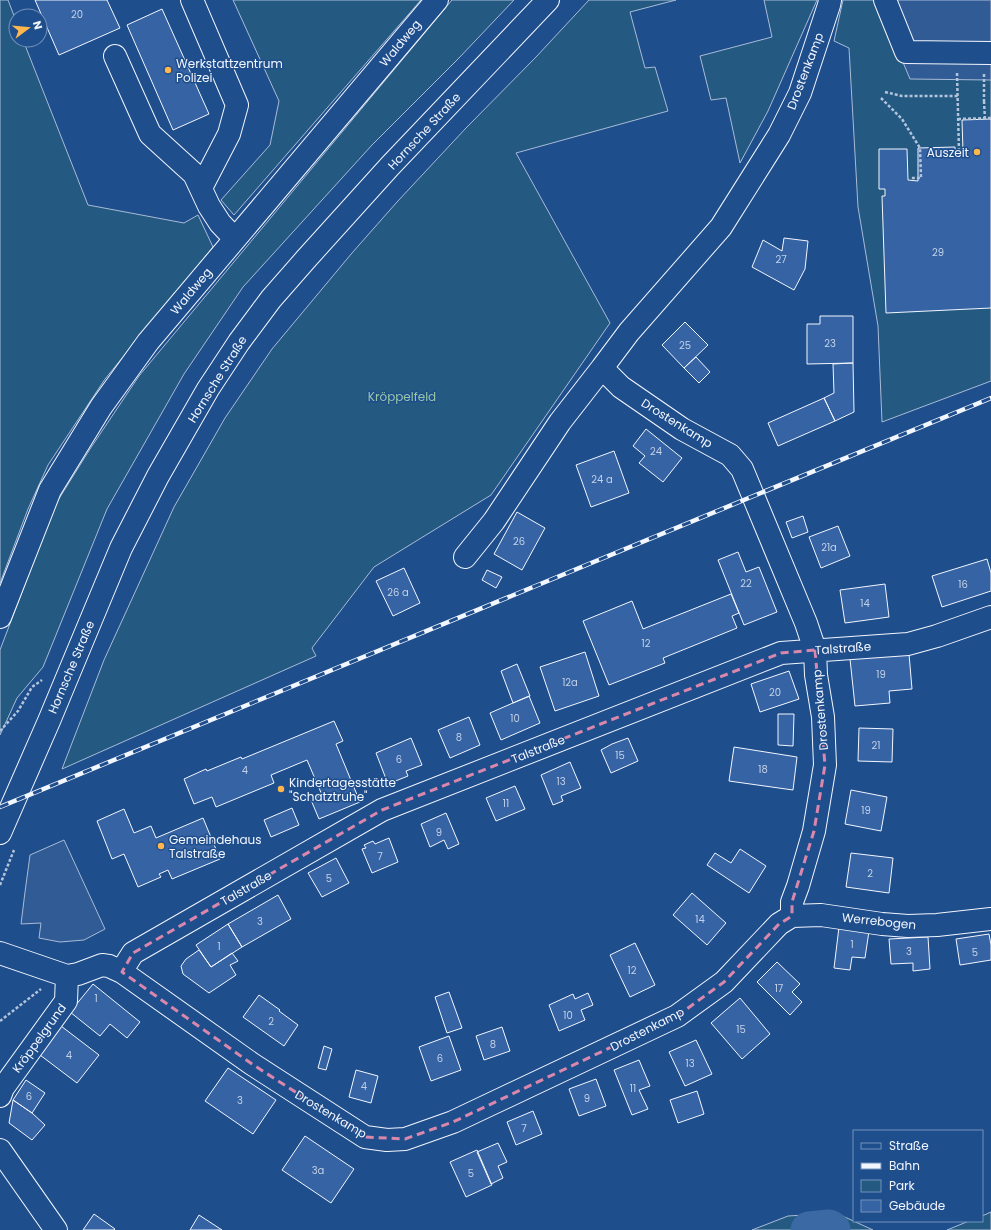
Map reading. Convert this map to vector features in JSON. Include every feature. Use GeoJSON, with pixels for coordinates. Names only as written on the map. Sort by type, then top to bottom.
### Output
{"type":"FeatureCollection","features":[{"type":"Feature","properties":{"kind":"street"},"geometry":{"type":"LineString","coordinates":[[192,0],[237,105],[229,134],[201,188]]}},
{"type":"Feature","properties":{"kind":"street","name":"Waldweg"},"geometry":{"type":"LineString","coordinates":[[0,616],[50,490],[101,407],[148,342],[437,0]]}},
{"type":"Feature","properties":{"kind":"street","name":"Hornsche Straße"},"geometry":{"type":"LineString","coordinates":[[0,833],[49,721],[121,548],[158,476],[217,375],[239,342],[267,305],[306,259],[390,166],[548,0]]}},
{"type":"Feature","properties":{"kind":"street","name":"Drostenkamp"},"geometry":{"type":"LineString","coordinates":[[465,558],[494,521],[560,422],[629,332],[721,227],[779,135],[800,93],[830,0]]}},
{"type":"Feature","properties":{"kind":"street"},"geometry":{"type":"LineString","coordinates":[[885,0],[906,52],[987,53]]}},
{"type":"Feature","properties":{"kind":"street"},"geometry":{"type":"LineString","coordinates":[[115,56],[150,134],[194,174],[209,206],[220,223],[235,239]]}},
{"type":"Feature","properties":{"kind":"street","name":"Drostenkamp"},"geometry":{"type":"LineString","coordinates":[[68,976],[102,965],[109,966],[122,972],[252,1064],[365,1137],[387,1140],[405,1139],[453,1122],[677,1016],[724,982],[780,924],[792,916],[792,902],[814,831],[825,765],[823,717],[816,675],[815,650],[806,623],[742,469],[730,455],[682,429],[621,387],[602,368]]}},
{"type":"Feature","properties":{"kind":"street","name":"Talstraße"},"geometry":{"type":"LineString","coordinates":[[122,972],[133,954],[382,810],[781,653],[908,644],[937,636],[991,617]]}},
{"type":"Feature","properties":{"kind":"street","name":"Werrebogen"},"geometry":{"type":"LineString","coordinates":[[792,916],[821,914],[882,924],[908,926],[991,919]]}},
{"type":"Feature","properties":{"kind":"street"},"geometry":{"type":"LineString","coordinates":[[0,953],[68,976]]}},
{"type":"Feature","properties":{"kind":"street","name":"Kröppelgrund"},"geometry":{"type":"LineString","coordinates":[[0,1096],[3,1088],[66,1001],[68,976]]}},
{"type":"Feature","properties":{"kind":"street"},"geometry":{"type":"LineString","coordinates":[[0,1150],[56,1230]]}},
{"type":"Feature","properties":{"kind":"path"},"geometry":{"type":"LineString","coordinates":[[956,53],[959,152]]}},
{"type":"Feature","properties":{"kind":"path"},"geometry":{"type":"LineString","coordinates":[[985,120],[984,102],[987,53]]}},
{"type":"Feature","properties":{"kind":"path"},"geometry":{"type":"LineString","coordinates":[[885,92],[902,96],[958,96]]}},
{"type":"Feature","properties":{"kind":"path"},"geometry":{"type":"LineString","coordinates":[[881,98],[902,119],[920,148],[921,178],[910,178]]}},
{"type":"Feature","properties":{"kind":"path"},"geometry":{"type":"LineString","coordinates":[[958,119],[991,118]]}},
{"type":"Feature","properties":{"kind":"path"},"geometry":{"type":"LineString","coordinates":[[0,731],[18,711],[32,687],[47,677]]}},
{"type":"Feature","properties":{"kind":"path"},"geometry":{"type":"LineString","coordinates":[[0,885],[14,850]]}},
{"type":"Feature","properties":{"kind":"path"},"geometry":{"type":"LineString","coordinates":[[0,1020],[41,989]]}},
{"type":"Feature","properties":{"kind":"highlighted area"},"geometry":{"type":"Polygon","coordinates":[[[815,650],[825,765],[814,831],[792,902],[792,916],[779,924],[724,982],[677,1016],[453,1122],[405,1139],[365,1137],[252,1064],[122,972],[133,953],[382,810],[781,653],[815,650]]]}},
{"type":"Feature","properties":{"kind":"green space"},"geometry":{"type":"Polygon","coordinates":[[[0,0],[8,0],[11,8],[8,8],[8,48],[26,48],[88,205],[184,223],[198,215],[213,247],[105,379],[48,465],[28,509],[0,583],[0,0]]]}},
{"type":"Feature","properties":{"kind":"green space"},"geometry":{"type":"Polygon","coordinates":[[[233,0],[421,0],[234,215],[221,200],[270,145],[279,101],[233,0]]]}},
{"type":"Feature","properties":{"kind":"green space"},"geometry":{"type":"Polygon","coordinates":[[[452,0],[514,0],[458,59],[372,145],[243,287],[184,374],[107,509],[43,667],[17,698],[0,735],[0,650],[55,505],[90,449],[139,376],[452,0]]]}},
{"type":"Feature","properties":{"kind":"green space","name":"Kröppelfeld"},"geometry":{"type":"Polygon","coordinates":[[[589,0],[676,0],[630,12],[645,68],[655,67],[668,111],[516,153],[610,323],[491,495],[374,567],[312,648],[316,656],[62,769],[104,660],[174,507],[225,418],[272,349],[352,253],[397,202],[589,0]]]}},
{"type":"Feature","properties":{"kind":"green space"},"geometry":{"type":"Polygon","coordinates":[[[764,0],[817,0],[768,111],[740,163],[726,98],[711,100],[700,56],[772,37],[764,0]]]}},
{"type":"Feature","properties":{"kind":"green space"},"geometry":{"type":"Polygon","coordinates":[[[843,0],[991,0],[991,381],[882,422],[878,326],[858,207],[849,48],[834,41],[843,0]]]}},
{"type":"Feature","properties":{"kind":"green space"},"geometry":{"type":"Polygon","coordinates":[[[991,1212],[991,1230],[947,1230],[967,1222],[983,1222],[983,1216],[991,1212]]]}},
{"type":"Feature","properties":{"kind":"green space"},"geometry":{"type":"Polygon","coordinates":[[[836,1213],[873,1230],[752,1230],[788,1216],[836,1213]]]}},
{"type":"Feature","properties":{"kind":"shaded area"},"geometry":{"type":"Polygon","coordinates":[[[877,0],[991,0],[991,80],[910,79],[877,0]]]}},
{"type":"Feature","properties":{"kind":"shaded area"},"geometry":{"type":"Polygon","coordinates":[[[64,840],[105,929],[84,940],[60,942],[39,938],[41,923],[21,924],[30,855],[64,840]]]}},
{"type":"Feature","properties":{"kind":"building"},"geometry":{"type":"Polygon","coordinates":[[[35,0],[107,0],[120,28],[59,55],[48,30],[48,8],[38,8],[35,0]]]}},
{"type":"Feature","properties":{"kind":"building","name":"Werkstattzentrum Polizei"},"geometry":{"type":"Polygon","coordinates":[[[162,9],[209,114],[173,130],[127,25],[162,9]]]}},
{"type":"Feature","properties":{"kind":"building"},"geometry":{"type":"Polygon","coordinates":[[[991,119],[991,308],[886,313],[882,196],[885,196],[885,189],[879,189],[879,149],[907,149],[908,180],[918,181],[918,148],[955,147],[955,152],[963,152],[962,120],[991,119]]]}},
{"type":"Feature","properties":{"kind":"building"},"geometry":{"type":"Polygon","coordinates":[[[784,238],[808,241],[805,269],[794,290],[752,267],[763,240],[782,251],[784,238]]]}},
{"type":"Feature","properties":{"kind":"building"},"geometry":{"type":"Polygon","coordinates":[[[820,316],[853,316],[853,363],[807,364],[807,324],[820,324],[820,316]]]}},
{"type":"Feature","properties":{"kind":"building"},"geometry":{"type":"Polygon","coordinates":[[[685,322],[708,345],[684,368],[662,345],[685,322]]]}},
{"type":"Feature","properties":{"kind":"building"},"geometry":{"type":"Polygon","coordinates":[[[696,357],[710,372],[699,383],[684,368],[696,357]]]}},
{"type":"Feature","properties":{"kind":"building"},"geometry":{"type":"Polygon","coordinates":[[[853,363],[854,412],[835,421],[824,398],[834,393],[833,364],[853,363]]]}},
{"type":"Feature","properties":{"kind":"building"},"geometry":{"type":"Polygon","coordinates":[[[824,398],[835,421],[778,446],[768,423],[824,398]]]}},
{"type":"Feature","properties":{"kind":"building"},"geometry":{"type":"Polygon","coordinates":[[[646,429],[682,458],[663,482],[639,463],[645,456],[633,446],[646,429]]]}},
{"type":"Feature","properties":{"kind":"building"},"geometry":{"type":"Polygon","coordinates":[[[614,451],[629,493],[591,507],[576,465],[614,451]]]}},
{"type":"Feature","properties":{"kind":"building"},"geometry":{"type":"Polygon","coordinates":[[[517,512],[545,528],[522,570],[494,554],[517,512]]]}},
{"type":"Feature","properties":{"kind":"building"},"geometry":{"type":"Polygon","coordinates":[[[803,516],[808,532],[792,538],[786,522],[803,516]]]}},
{"type":"Feature","properties":{"kind":"building"},"geometry":{"type":"Polygon","coordinates":[[[838,526],[850,556],[821,568],[809,537],[838,526]]]}},
{"type":"Feature","properties":{"kind":"building"},"geometry":{"type":"Polygon","coordinates":[[[738,552],[746,572],[759,567],[777,612],[744,625],[718,560],[738,552]]]}},
{"type":"Feature","properties":{"kind":"building"},"geometry":{"type":"Polygon","coordinates":[[[987,559],[991,573],[991,591],[942,607],[932,576],[987,559]]]}},
{"type":"Feature","properties":{"kind":"building"},"geometry":{"type":"Polygon","coordinates":[[[404,568],[420,603],[393,616],[376,581],[404,568]]]}},
{"type":"Feature","properties":{"kind":"building"},"geometry":{"type":"Polygon","coordinates":[[[487,570],[502,577],[496,588],[482,580],[487,570]]]}},
{"type":"Feature","properties":{"kind":"building"},"geometry":{"type":"Polygon","coordinates":[[[885,584],[889,617],[845,623],[840,590],[885,584]]]}},
{"type":"Feature","properties":{"kind":"building"},"geometry":{"type":"Polygon","coordinates":[[[731,594],[739,613],[732,616],[737,628],[663,658],[665,663],[609,685],[583,621],[632,601],[643,629],[731,594]]]}},
{"type":"Feature","properties":{"kind":"building"},"geometry":{"type":"Polygon","coordinates":[[[585,652],[599,696],[555,711],[540,667],[585,652]]]}},
{"type":"Feature","properties":{"kind":"building"},"geometry":{"type":"Polygon","coordinates":[[[909,654],[912,689],[889,691],[890,703],[855,706],[850,659],[909,654]]]}},
{"type":"Feature","properties":{"kind":"building"},"geometry":{"type":"Polygon","coordinates":[[[517,664],[530,696],[513,703],[501,671],[517,664]]]}},
{"type":"Feature","properties":{"kind":"building"},"geometry":{"type":"Polygon","coordinates":[[[789,671],[799,699],[760,712],[751,684],[789,671]]]}},
{"type":"Feature","properties":{"kind":"building"},"geometry":{"type":"Polygon","coordinates":[[[529,696],[540,723],[501,740],[490,713],[529,696]]]}},
{"type":"Feature","properties":{"kind":"building"},"geometry":{"type":"Polygon","coordinates":[[[778,714],[794,714],[793,746],[778,745],[778,714]]]}},
{"type":"Feature","properties":{"kind":"building"},"geometry":{"type":"Polygon","coordinates":[[[469,717],[480,745],[450,758],[438,730],[469,717]]]}},
{"type":"Feature","properties":{"kind":"building"},"geometry":{"type":"Polygon","coordinates":[[[334,721],[343,741],[336,744],[360,802],[319,819],[311,800],[322,795],[307,760],[271,775],[274,783],[216,807],[212,797],[194,804],[184,779],[206,769],[207,771],[241,757],[242,759],[334,721]]]}},
{"type":"Feature","properties":{"kind":"building"},"geometry":{"type":"Polygon","coordinates":[[[859,728],[893,729],[892,762],[858,761],[859,728]]]}},
{"type":"Feature","properties":{"kind":"building"},"geometry":{"type":"Polygon","coordinates":[[[411,738],[422,765],[406,771],[408,776],[388,784],[376,753],[411,738]]]}},
{"type":"Feature","properties":{"kind":"building"},"geometry":{"type":"Polygon","coordinates":[[[628,738],[638,761],[611,773],[601,750],[628,738]]]}},
{"type":"Feature","properties":{"kind":"building"},"geometry":{"type":"Polygon","coordinates":[[[734,747],[797,757],[793,790],[729,781],[734,747]]]}},
{"type":"Feature","properties":{"kind":"building"},"geometry":{"type":"Polygon","coordinates":[[[570,762],[581,788],[561,796],[563,801],[553,805],[541,775],[570,762]]]}},
{"type":"Feature","properties":{"kind":"building"},"geometry":{"type":"Polygon","coordinates":[[[515,786],[525,809],[496,821],[486,798],[515,786]]]}},
{"type":"Feature","properties":{"kind":"building"},"geometry":{"type":"Polygon","coordinates":[[[851,790],[887,797],[881,831],[845,824],[851,790]]]}},
{"type":"Feature","properties":{"kind":"building"},"geometry":{"type":"Polygon","coordinates":[[[292,808],[299,825],[271,837],[264,820],[292,808]]]}},
{"type":"Feature","properties":{"kind":"building","name":"Gemeindehaus Talstraße"},"geometry":{"type":"Polygon","coordinates":[[[124,809],[134,833],[151,826],[156,838],[203,818],[220,859],[172,879],[168,870],[159,874],[161,877],[138,887],[124,854],[112,859],[97,821],[124,809]]]}},
{"type":"Feature","properties":{"kind":"building"},"geometry":{"type":"Polygon","coordinates":[[[446,813],[459,844],[448,849],[444,840],[430,847],[421,824],[446,813]]]}},
{"type":"Feature","properties":{"kind":"building"},"geometry":{"type":"Polygon","coordinates":[[[389,838],[398,862],[372,873],[362,849],[366,848],[364,845],[373,841],[375,844],[389,838]]]}},
{"type":"Feature","properties":{"kind":"building"},"geometry":{"type":"Polygon","coordinates":[[[740,849],[766,866],[749,893],[707,865],[715,853],[731,863],[740,849]]]}},
{"type":"Feature","properties":{"kind":"building"},"geometry":{"type":"Polygon","coordinates":[[[851,853],[893,858],[889,893],[846,887],[851,853]]]}},
{"type":"Feature","properties":{"kind":"building"},"geometry":{"type":"Polygon","coordinates":[[[336,858],[349,883],[322,897],[308,873],[336,858]]]}},
{"type":"Feature","properties":{"kind":"building"},"geometry":{"type":"Polygon","coordinates":[[[692,893],[726,923],[707,945],[673,915],[692,893]]]}},
{"type":"Feature","properties":{"kind":"building"},"geometry":{"type":"Polygon","coordinates":[[[278,895],[291,919],[242,947],[228,924],[278,895]]]}},
{"type":"Feature","properties":{"kind":"building"},"geometry":{"type":"Polygon","coordinates":[[[228,924],[242,947],[211,967],[196,945],[228,924]]]}},
{"type":"Feature","properties":{"kind":"building"},"geometry":{"type":"Polygon","coordinates":[[[839,927],[869,931],[865,958],[852,957],[850,970],[834,968],[839,927]]]}},
{"type":"Feature","properties":{"kind":"building"},"geometry":{"type":"Polygon","coordinates":[[[989,934],[991,960],[960,965],[956,939],[989,934]]]}},
{"type":"Feature","properties":{"kind":"building"},"geometry":{"type":"Polygon","coordinates":[[[928,937],[930,969],[913,971],[913,963],[891,964],[889,939],[928,937]]]}},
{"type":"Feature","properties":{"kind":"building"},"geometry":{"type":"Polygon","coordinates":[[[635,943],[655,985],[630,997],[610,955],[635,943]]]}},
{"type":"Feature","properties":{"kind":"building"},"geometry":{"type":"Polygon","coordinates":[[[199,950],[211,967],[232,953],[238,961],[230,965],[236,975],[209,993],[183,974],[181,966],[186,959],[199,950]]]}},
{"type":"Feature","properties":{"kind":"building"},"geometry":{"type":"Polygon","coordinates":[[[777,962],[800,984],[792,992],[802,1002],[790,1015],[757,982],[777,962]]]}},
{"type":"Feature","properties":{"kind":"building"},"geometry":{"type":"Polygon","coordinates":[[[93,984],[140,1022],[127,1038],[110,1024],[100,1036],[70,1012],[93,984]]]}},
{"type":"Feature","properties":{"kind":"building"},"geometry":{"type":"Polygon","coordinates":[[[449,992],[462,1028],[447,1033],[435,997],[449,992]]]}},
{"type":"Feature","properties":{"kind":"building"},"geometry":{"type":"Polygon","coordinates":[[[588,993],[593,1005],[581,1010],[585,1020],[559,1031],[549,1005],[573,994],[575,999],[588,993]]]}},
{"type":"Feature","properties":{"kind":"building"},"geometry":{"type":"Polygon","coordinates":[[[259,995],[298,1025],[284,1046],[243,1017],[259,995]]]}},
{"type":"Feature","properties":{"kind":"building"},"geometry":{"type":"Polygon","coordinates":[[[740,998],[770,1034],[742,1059],[711,1023],[740,998]]]}},
{"type":"Feature","properties":{"kind":"building"},"geometry":{"type":"Polygon","coordinates":[[[61,1026],[99,1055],[77,1083],[40,1055],[61,1026]]]}},
{"type":"Feature","properties":{"kind":"building"},"geometry":{"type":"Polygon","coordinates":[[[502,1027],[510,1051],[484,1060],[476,1036],[502,1027]]]}},
{"type":"Feature","properties":{"kind":"building"},"geometry":{"type":"Polygon","coordinates":[[[449,1036],[461,1070],[431,1081],[419,1047],[449,1036]]]}},
{"type":"Feature","properties":{"kind":"building"},"geometry":{"type":"Polygon","coordinates":[[[696,1040],[712,1074],[685,1086],[669,1052],[696,1040]]]}},
{"type":"Feature","properties":{"kind":"building"},"geometry":{"type":"Polygon","coordinates":[[[324,1046],[332,1049],[326,1070],[318,1068],[324,1046]]]}},
{"type":"Feature","properties":{"kind":"building"},"geometry":{"type":"Polygon","coordinates":[[[639,1060],[650,1086],[639,1090],[648,1109],[632,1115],[614,1070],[639,1060]]]}},
{"type":"Feature","properties":{"kind":"building"},"geometry":{"type":"Polygon","coordinates":[[[228,1068],[276,1100],[253,1134],[205,1101],[228,1068]]]}},
{"type":"Feature","properties":{"kind":"building"},"geometry":{"type":"Polygon","coordinates":[[[356,1070],[378,1076],[371,1103],[349,1097],[356,1070]]]}},
{"type":"Feature","properties":{"kind":"building"},"geometry":{"type":"Polygon","coordinates":[[[596,1079],[606,1106],[579,1116],[569,1089],[596,1079]]]}},
{"type":"Feature","properties":{"kind":"building"},"geometry":{"type":"Polygon","coordinates":[[[26,1080],[45,1093],[32,1113],[13,1100],[26,1080]]]}},
{"type":"Feature","properties":{"kind":"building"},"geometry":{"type":"Polygon","coordinates":[[[697,1091],[704,1114],[678,1123],[670,1100],[697,1091]]]}},
{"type":"Feature","properties":{"kind":"building"},"geometry":{"type":"Polygon","coordinates":[[[13,1100],[32,1113],[45,1125],[32,1140],[9,1123],[13,1100]]]}},
{"type":"Feature","properties":{"kind":"building"},"geometry":{"type":"Polygon","coordinates":[[[533,1111],[542,1134],[516,1145],[507,1122],[533,1111]]]}},
{"type":"Feature","properties":{"kind":"building"},"geometry":{"type":"Polygon","coordinates":[[[305,1136],[354,1169],[331,1203],[282,1170],[305,1136]]]}},
{"type":"Feature","properties":{"kind":"building"},"geometry":{"type":"Polygon","coordinates":[[[498,1143],[507,1162],[498,1166],[503,1178],[491,1184],[477,1152],[498,1143]]]}},
{"type":"Feature","properties":{"kind":"building"},"geometry":{"type":"Polygon","coordinates":[[[477,1150],[492,1185],[466,1197],[450,1162],[477,1150]]]}},
{"type":"Feature","properties":{"kind":"building"},"geometry":{"type":"Polygon","coordinates":[[[94,1214],[115,1229],[83,1230],[94,1214]]]}},
{"type":"Feature","properties":{"kind":"building"},"geometry":{"type":"Polygon","coordinates":[[[199,1215],[222,1230],[190,1230],[199,1215]]]}},
{"type":"Feature","properties":{"kind":"waterway"},"geometry":{"type":"LineString","coordinates":[[809,1230],[829,1228],[832,1230]]}},
{"type":"Feature","properties":{"kind":"railway"},"geometry":{"type":"LineString","coordinates":[[0,807],[991,398]]}},
{"type":"Feature","properties":{"kind":"place","name":"Werkstattzentrum Polizei"},"geometry":{"type":"Point","coordinates":[168,70]}},
{"type":"Feature","properties":{"kind":"place","name":"Auszeit"},"geometry":{"type":"Point","coordinates":[977,152]}},
{"type":"Feature","properties":{"kind":"place","name":"Kindertagesstätte \"Schatztruhe\""},"geometry":{"type":"Point","coordinates":[281,789]}},
{"type":"Feature","properties":{"kind":"place","name":"Gemeindehaus Talstraße"},"geometry":{"type":"Point","coordinates":[161,846]}}]}
